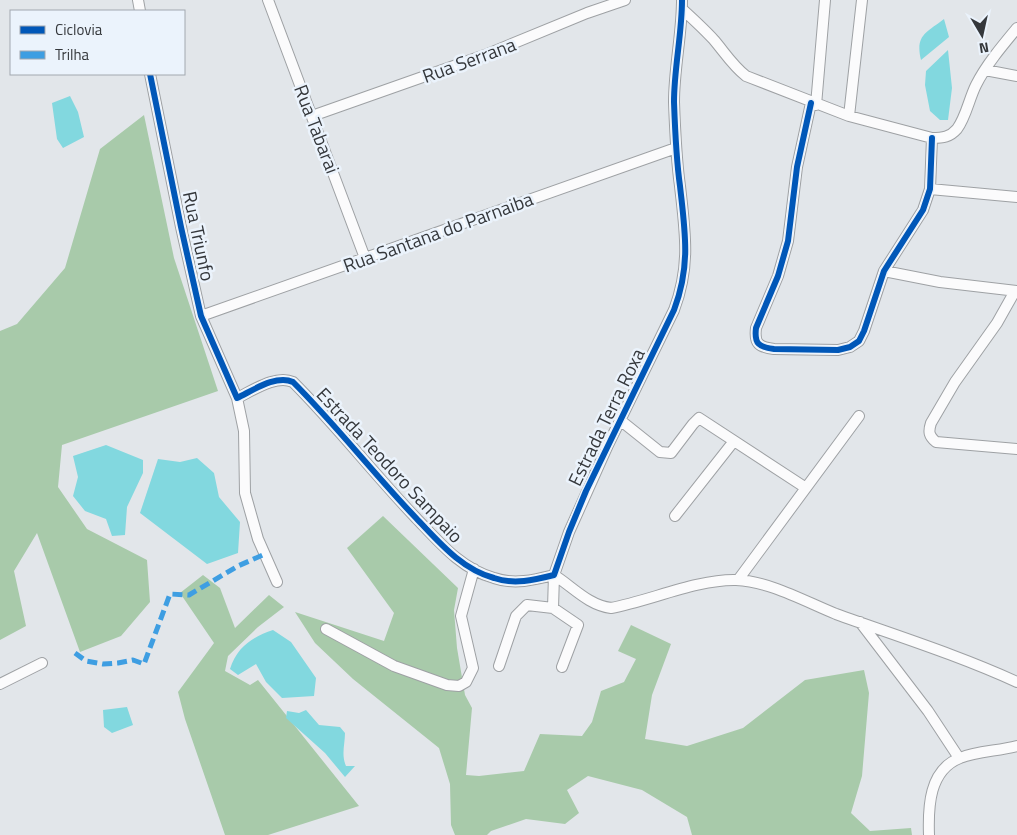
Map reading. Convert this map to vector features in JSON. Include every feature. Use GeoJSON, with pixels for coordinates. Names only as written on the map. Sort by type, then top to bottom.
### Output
{"type":"FeatureCollection","features":[{"type":"Feature","properties":{"kind":"street","name":"Rua Tabarai"},"geometry":{"type":"LineString","coordinates":[[268,0],[365,258]]}},
{"type":"Feature","properties":{"kind":"street","name":"Rua Serrana"},"geometry":{"type":"LineString","coordinates":[[312,116],[485,55],[587,13],[624,0]]}},
{"type":"Feature","properties":{"kind":"street"},"geometry":{"type":"LineString","coordinates":[[825,0],[814,104],[797,167],[788,241],[778,276],[756,328],[755,337],[764,348],[838,350],[850,347],[859,341],[864,332],[884,271],[923,210],[930,189],[932,138]]}},
{"type":"Feature","properties":{"kind":"street"},"geometry":{"type":"LineString","coordinates":[[849,116],[862,0]]}},
{"type":"Feature","properties":{"kind":"street"},"geometry":{"type":"LineString","coordinates":[[682,5],[737,69],[746,76],[849,116],[932,138],[944,138],[957,128],[984,70],[1017,28]]}},
{"type":"Feature","properties":{"kind":"street","name":"Estrada Terra Roxa"},"geometry":{"type":"LineString","coordinates":[[553,608],[554,575],[576,515],[674,310],[685,272],[685,235],[676,148],[675,75],[682,5]]}},
{"type":"Feature","properties":{"kind":"street"},"geometry":{"type":"LineString","coordinates":[[984,70],[1017,76]]}},
{"type":"Feature","properties":{"kind":"street","name":"Rua Triunfo"},"geometry":{"type":"LineString","coordinates":[[150,75],[201,316],[237,398],[244,431],[245,493],[258,539],[277,582]]}},
{"type":"Feature","properties":{"kind":"street","name":"Rua Santana do Parnaiba"},"geometry":{"type":"LineString","coordinates":[[201,316],[676,148]]}},
{"type":"Feature","properties":{"kind":"street"},"geometry":{"type":"LineString","coordinates":[[930,189],[1017,198]]}},
{"type":"Feature","properties":{"kind":"street"},"geometry":{"type":"LineString","coordinates":[[884,271],[940,282],[1016,291],[955,382],[928,431],[936,442],[1017,450]]}},
{"type":"Feature","properties":{"kind":"street","name":"Estrada Teodoro Sampaio"},"geometry":{"type":"LineString","coordinates":[[237,398],[276,381],[286,379],[293,382],[406,508],[452,555],[493,578],[507,581],[522,582],[554,575]]}},
{"type":"Feature","properties":{"kind":"street"},"geometry":{"type":"LineString","coordinates":[[738,580],[859,416]]}},
{"type":"Feature","properties":{"kind":"street"},"geometry":{"type":"LineString","coordinates":[[620,420],[660,452],[671,452],[692,424],[699,418],[806,488]]}},
{"type":"Feature","properties":{"kind":"street"},"geometry":{"type":"LineString","coordinates":[[675,516],[734,441]]}},
{"type":"Feature","properties":{"kind":"street"},"geometry":{"type":"LineString","coordinates":[[326,629],[394,666],[447,685],[459,686],[466,682],[473,668],[461,616],[474,569]]}},
{"type":"Feature","properties":{"kind":"street"},"geometry":{"type":"LineString","coordinates":[[554,575],[570,585],[587,600],[600,607],[610,608],[723,580],[738,580],[774,589],[957,656],[1017,682]]}},
{"type":"Feature","properties":{"kind":"street"},"geometry":{"type":"LineString","coordinates":[[498,666],[516,616],[527,606],[553,608],[578,625],[562,667]]}},
{"type":"Feature","properties":{"kind":"street"},"geometry":{"type":"LineString","coordinates":[[860,622],[928,711],[959,758]]}},
{"type":"Feature","properties":{"kind":"street"},"geometry":{"type":"LineString","coordinates":[[0,684],[42,663]]}},
{"type":"Feature","properties":{"kind":"street"},"geometry":{"type":"LineString","coordinates":[[929,835],[928,806],[930,795],[945,768],[959,758],[1017,746]]}},
{"type":"Feature","properties":{"kind":"green space"},"geometry":{"type":"Polygon","coordinates":[[[144,115],[174,258],[218,391],[62,445],[58,487],[87,529],[147,560],[150,602],[121,636],[80,652],[37,533],[14,571],[26,626],[0,640],[0,331],[17,324],[65,268],[100,149],[144,115]]]}},
{"type":"Feature","properties":{"kind":"green space"},"geometry":{"type":"Polygon","coordinates":[[[383,516],[458,588],[454,610],[457,648],[465,695],[472,708],[466,775],[479,776],[524,771],[540,734],[582,736],[592,722],[601,691],[624,682],[636,659],[618,651],[631,625],[671,644],[652,695],[645,739],[687,746],[743,728],[805,680],[864,670],[869,693],[862,776],[851,813],[870,831],[911,828],[912,835],[692,835],[687,817],[642,790],[588,776],[567,790],[579,813],[565,824],[526,819],[491,831],[487,835],[455,835],[451,825],[450,784],[439,748],[353,679],[315,643],[295,612],[384,641],[394,613],[347,548],[383,516]]]}},
{"type":"Feature","properties":{"kind":"green space"},"geometry":{"type":"Polygon","coordinates":[[[203,575],[220,588],[235,628],[269,595],[284,607],[258,627],[228,656],[225,671],[250,685],[258,680],[359,806],[268,835],[225,835],[185,719],[178,692],[214,643],[180,593],[203,575]]]}},
{"type":"Feature","properties":{"kind":"water"},"geometry":{"type":"Polygon","coordinates":[[[944,19],[949,37],[921,60],[921,40],[927,32],[944,19]]]}},
{"type":"Feature","properties":{"kind":"water"},"geometry":{"type":"Polygon","coordinates":[[[948,50],[952,88],[948,120],[940,120],[930,111],[925,85],[926,71],[948,50]]]}},
{"type":"Feature","properties":{"kind":"water"},"geometry":{"type":"Polygon","coordinates":[[[70,96],[78,112],[84,137],[63,148],[57,139],[52,103],[70,96]]]}},
{"type":"Feature","properties":{"kind":"water"},"geometry":{"type":"Polygon","coordinates":[[[106,445],[143,460],[143,473],[127,507],[125,535],[112,536],[106,519],[85,511],[73,496],[78,477],[73,456],[106,445]]]}},
{"type":"Feature","properties":{"kind":"water"},"geometry":{"type":"Polygon","coordinates":[[[197,458],[214,473],[219,497],[240,522],[238,553],[207,564],[140,513],[158,459],[180,462],[197,458]]]}},
{"type":"Feature","properties":{"kind":"water"},"geometry":{"type":"Polygon","coordinates":[[[273,630],[291,642],[316,678],[314,696],[282,698],[266,682],[256,664],[238,675],[230,669],[233,661],[246,644],[258,636],[273,630]]]}},
{"type":"Feature","properties":{"kind":"water"},"geometry":{"type":"Polygon","coordinates":[[[127,707],[133,725],[112,733],[104,727],[103,710],[127,707]]]}},
{"type":"Feature","properties":{"kind":"water"},"geometry":{"type":"Polygon","coordinates":[[[306,710],[319,725],[340,727],[345,733],[343,754],[346,766],[355,766],[345,777],[325,753],[286,718],[287,711],[299,713],[306,710]]]}},
{"type":"Feature","properties":{"kind":"marked path"},"geometry":{"type":"LineString","coordinates":[[75,653],[86,661],[103,664],[133,660],[144,664],[170,594],[189,595],[238,566],[265,554]]}},
{"type":"Feature","properties":{"kind":"cycle path"},"geometry":{"type":"LineString","coordinates":[[150,75],[201,316],[237,398],[272,382],[279,380],[293,382],[400,501],[451,554],[471,568],[494,578],[509,581],[532,580],[554,575],[586,491],[674,310],[679,294],[685,263],[685,248],[674,102],[682,0]]}},
{"type":"Feature","properties":{"kind":"cycle path"},"geometry":{"type":"LineString","coordinates":[[811,103],[797,167],[788,241],[778,276],[756,328],[756,338],[761,346],[774,349],[838,350],[850,347],[859,341],[884,271],[923,210],[930,189],[932,138]]}}]}
